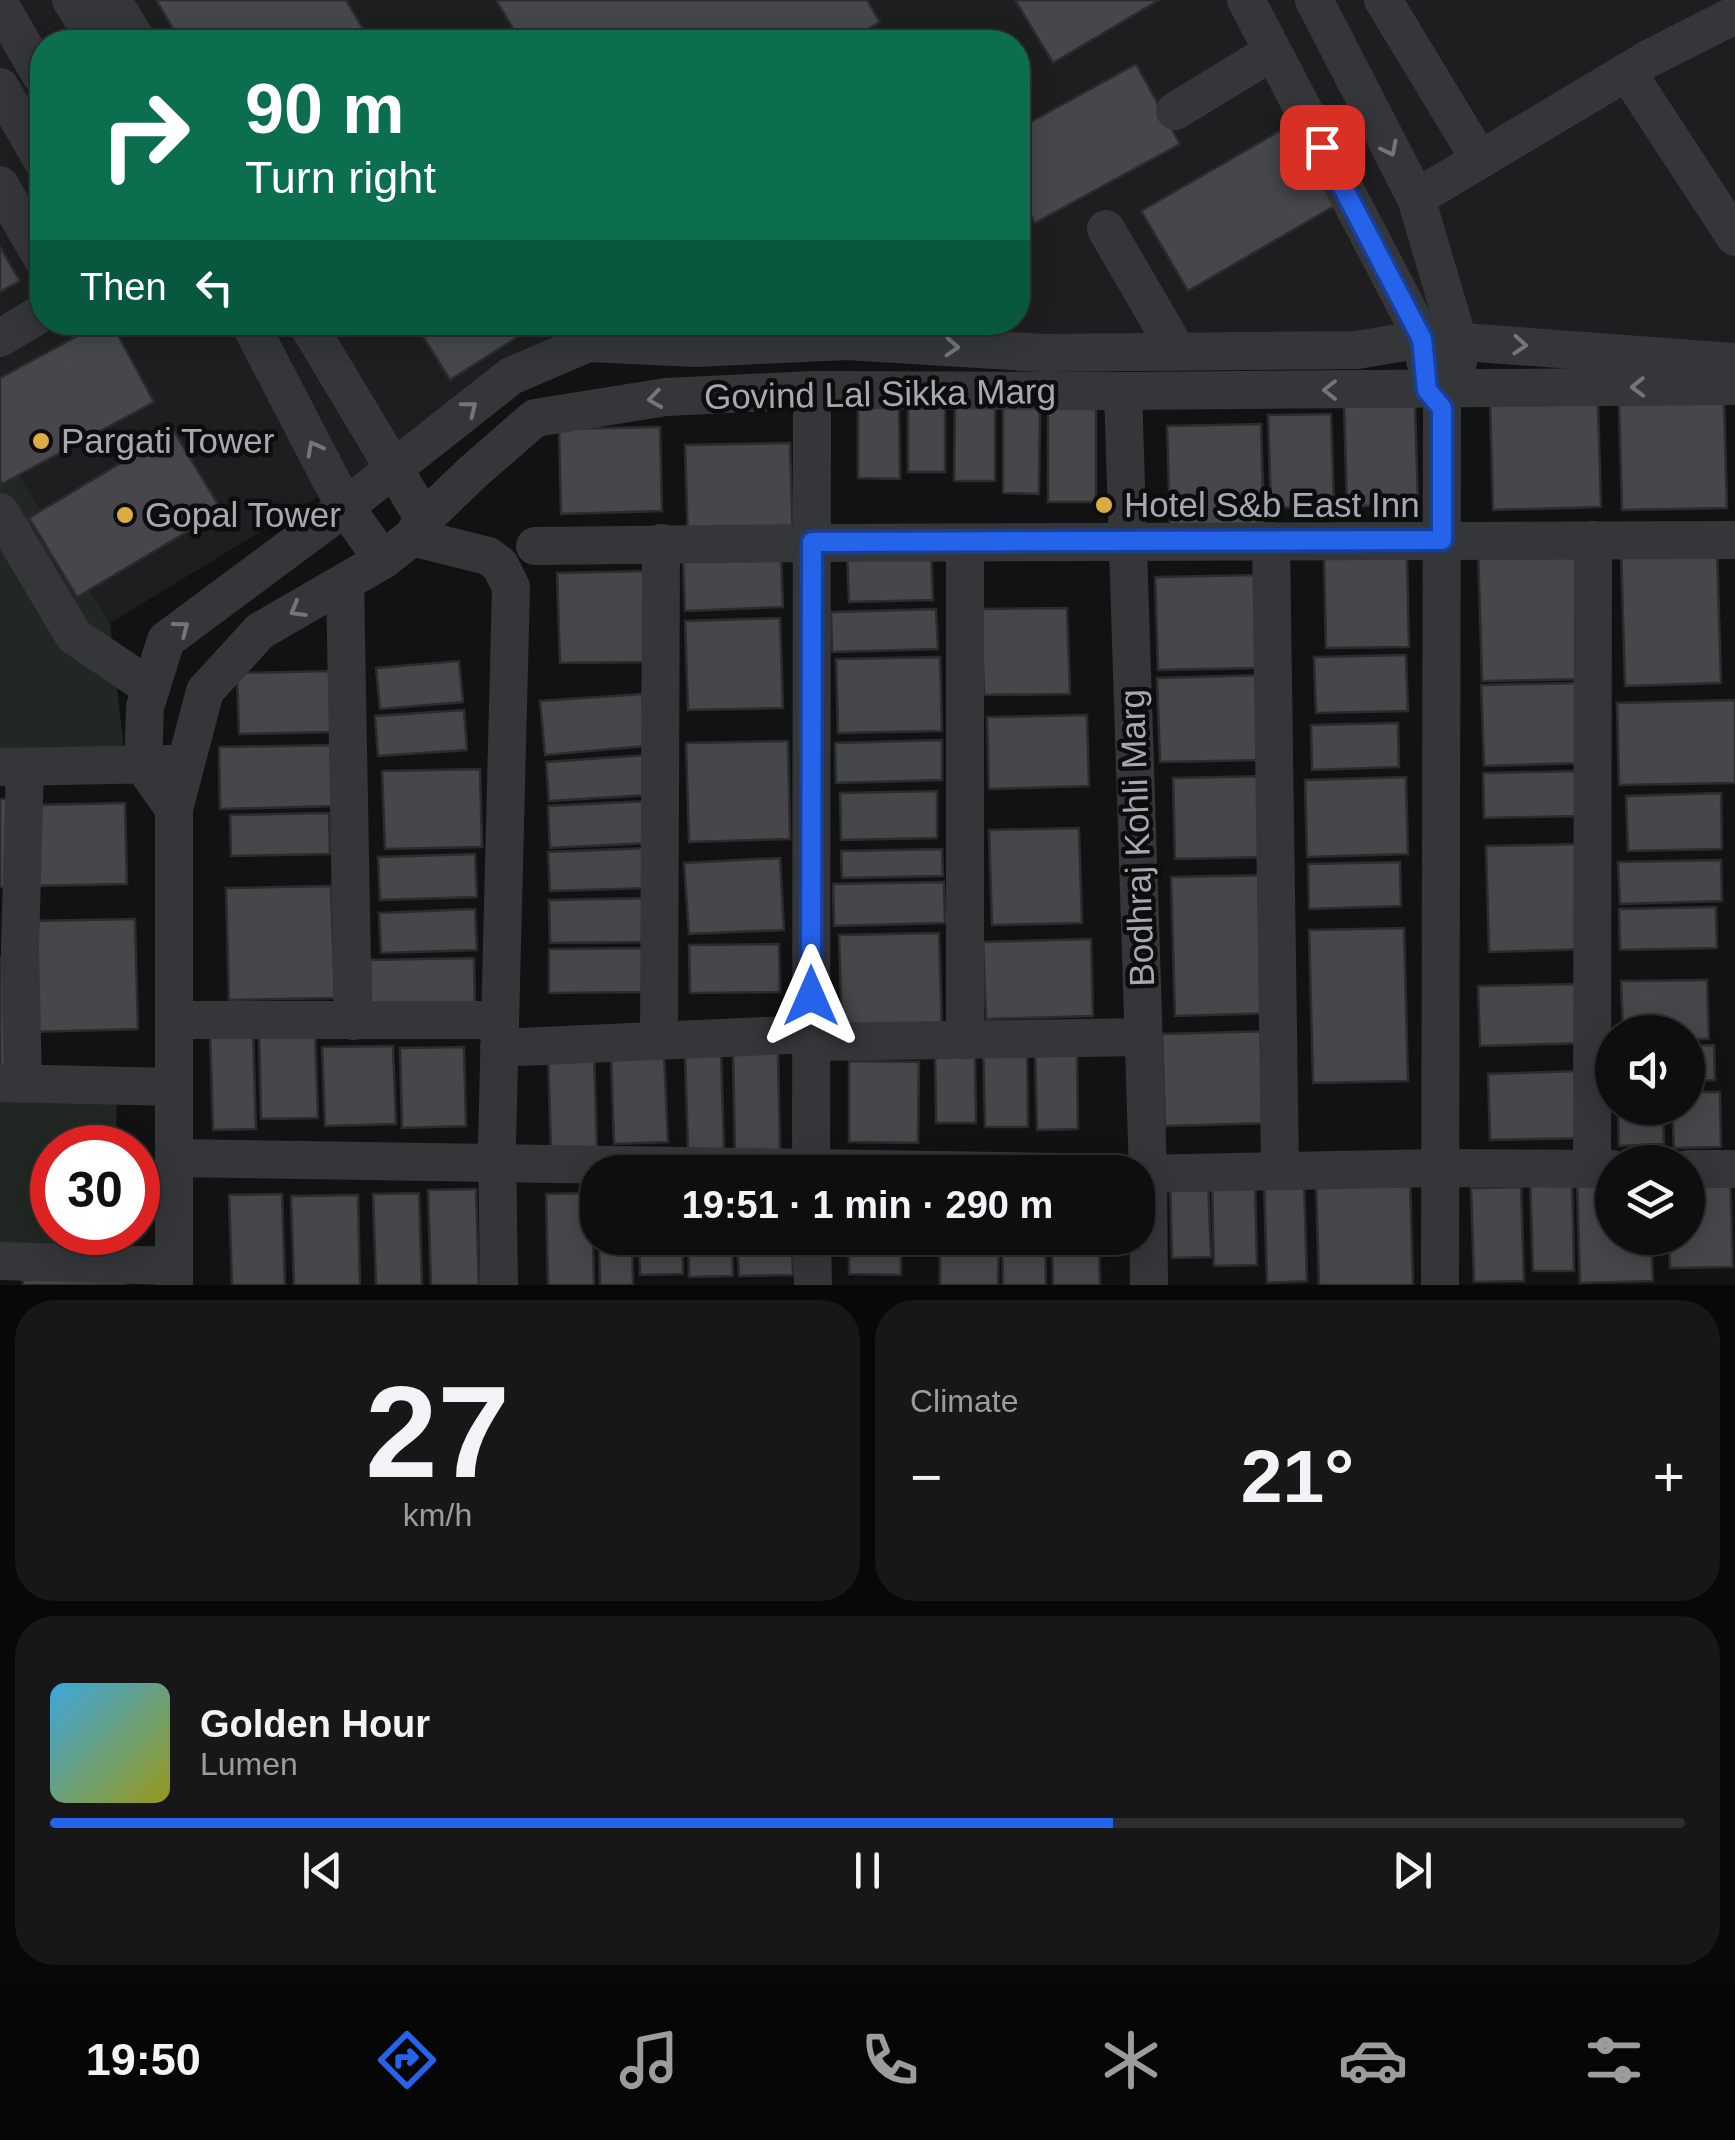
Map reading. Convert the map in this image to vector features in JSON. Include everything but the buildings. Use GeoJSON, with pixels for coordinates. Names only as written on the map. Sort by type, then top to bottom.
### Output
{"type":"FeatureCollection","features":[{"type":"Feature","properties":{"kind":"street"},"geometry":{"type":"LineString","coordinates":[[72,0],[90,30]]}},
{"type":"Feature","properties":{"kind":"street"},"geometry":{"type":"LineString","coordinates":[[112,0],[131,30]]}},
{"type":"Feature","properties":{"kind":"street"},"geometry":{"type":"LineString","coordinates":[[1246,0],[1272,52],[1440,340]]}},
{"type":"Feature","properties":{"kind":"street"},"geometry":{"type":"LineString","coordinates":[[1314,0],[1416,198],[1440,340],[1440,1285]]}},
{"type":"Feature","properties":{"kind":"street"},"geometry":{"type":"LineString","coordinates":[[1384,0],[1480,160]]}},
{"type":"Feature","properties":{"kind":"street"},"geometry":{"type":"LineString","coordinates":[[0,5],[30,56]]}},
{"type":"Feature","properties":{"kind":"street"},"geometry":{"type":"LineString","coordinates":[[1416,198],[1627,72],[1735,14]]}},
{"type":"Feature","properties":{"kind":"street"},"geometry":{"type":"LineString","coordinates":[[1175,111],[1272,52]]}},
{"type":"Feature","properties":{"kind":"street"},"geometry":{"type":"LineString","coordinates":[[1627,72],[1735,237]]}},
{"type":"Feature","properties":{"kind":"street"},"geometry":{"type":"LineString","coordinates":[[0,87],[30,139]]}},
{"type":"Feature","properties":{"kind":"street"},"geometry":{"type":"LineString","coordinates":[[0,184],[30,237]]}},
{"type":"Feature","properties":{"kind":"street"},"geometry":{"type":"LineString","coordinates":[[1106,229],[1177,352]]}},
{"type":"Feature","properties":{"kind":"street"},"geometry":{"type":"LineString","coordinates":[[0,338],[30,320]]}},
{"type":"Feature","properties":{"kind":"street"},"geometry":{"type":"LineString","coordinates":[[255,335],[345,507],[406,539],[488,556],[500,565],[511,587],[496,1164],[499,1285]]}},
{"type":"Feature","properties":{"kind":"street"},"geometry":{"type":"LineString","coordinates":[[314,335],[393,468],[406,539]]}},
{"type":"Feature","properties":{"kind":"street"},"geometry":{"type":"LineString","coordinates":[[174,809],[143,764],[145,707],[166,640],[512,376],[588,343],[650,335]]}},
{"type":"Feature","properties":{"kind":"street"},"geometry":{"type":"LineString","coordinates":[[661,335],[696,348],[846,341],[1042,353],[1357,350],[1440,340],[1735,362]]}},
{"type":"Feature","properties":{"kind":"street","name":"Govind Lal Sikka Marg"},"geometry":{"type":"LineString","coordinates":[[174,1276],[174,809],[205,691],[260,631],[345,582],[406,539],[473,472],[535,418],[666,397],[812,390],[1443,396],[1735,386]]}},
{"type":"Feature","properties":{"kind":"street"},"geometry":{"type":"LineString","coordinates":[[811,1155],[812,390]]}},
{"type":"Feature","properties":{"kind":"street","name":"Bodhraj Kohli Marg"},"geometry":{"type":"LineString","coordinates":[[1123,392],[1144,1037],[1143,1155]]}},
{"type":"Feature","properties":{"kind":"street"},"geometry":{"type":"LineString","coordinates":[[0,512],[74,636],[151,688]]}},
{"type":"Feature","properties":{"kind":"street"},"geometry":{"type":"LineString","coordinates":[[1594,540],[1602,1145]]}},
{"type":"Feature","properties":{"kind":"street"},"geometry":{"type":"LineString","coordinates":[[535,546],[1735,540]]}},
{"type":"Feature","properties":{"kind":"street"},"geometry":{"type":"LineString","coordinates":[[1271,542],[1280,1171]]}},
{"type":"Feature","properties":{"kind":"street"},"geometry":{"type":"LineString","coordinates":[[965,543],[965,1040]]}},
{"type":"Feature","properties":{"kind":"street"},"geometry":{"type":"LineString","coordinates":[[659,1041],[660,544]]}},
{"type":"Feature","properties":{"kind":"street"},"geometry":{"type":"LineString","coordinates":[[345,582],[353,1021]]}},
{"type":"Feature","properties":{"kind":"street"},"geometry":{"type":"LineString","coordinates":[[174,1086],[12,1084],[12,767],[186,764]]}},
{"type":"Feature","properties":{"kind":"street"},"geometry":{"type":"LineString","coordinates":[[174,1020],[353,1021],[500,1034],[659,1041],[1144,1037]]}},
{"type":"Feature","properties":{"kind":"street"},"geometry":{"type":"LineString","coordinates":[[174,1158],[580,1166]]}},
{"type":"Feature","properties":{"kind":"street"},"geometry":{"type":"LineString","coordinates":[[1155,1174],[1595,1169]]}},
{"type":"Feature","properties":{"kind":"street"},"geometry":{"type":"LineString","coordinates":[[1705,1169],[1735,1170]]}},
{"type":"Feature","properties":{"kind":"street"},"geometry":{"type":"LineString","coordinates":[[812,1255],[813,1285]]}},
{"type":"Feature","properties":{"kind":"street","name":"Bodhraj Kohli Marg"},"geometry":{"type":"LineString","coordinates":[[1147,1255],[1149,1285]]}},
{"type":"Feature","properties":{"kind":"street"},"geometry":{"type":"LineString","coordinates":[[9,1269],[174,1276]]}},
{"type":"Feature","properties":{"kind":"shaded area"},"geometry":{"type":"Polygon","coordinates":[[[0,0],[1735,0],[1735,348],[574,342],[110,623],[0,443],[0,0]]]}},
{"type":"Feature","properties":{"kind":"shaded area"},"geometry":{"type":"Polygon","coordinates":[[[0,443],[110,623],[124,750],[0,748],[0,443]]]}},
{"type":"Feature","properties":{"kind":"shaded area"},"geometry":{"type":"Polygon","coordinates":[[[0,1088],[117,1090],[116,1125],[30,1125],[30,1255],[114,1257],[0,1255],[0,1088]]]}},
{"type":"Feature","properties":{"kind":"place","name":"Pargati Tower"},"geometry":{"type":"Point","coordinates":[41,441]}},
{"type":"Feature","properties":{"kind":"place","name":"Hotel S&b East Inn"},"geometry":{"type":"Point","coordinates":[1104,505]}},
{"type":"Feature","properties":{"kind":"place","name":"Gopal Tower"},"geometry":{"type":"Point","coordinates":[125,515]}},
{"type":"Feature","properties":{"kind":"route"},"geometry":{"type":"LineString","coordinates":[[811,996],[812,542],[1442,540],[1442,408],[1427,390],[1422,339],[1322,147]]}}]}
